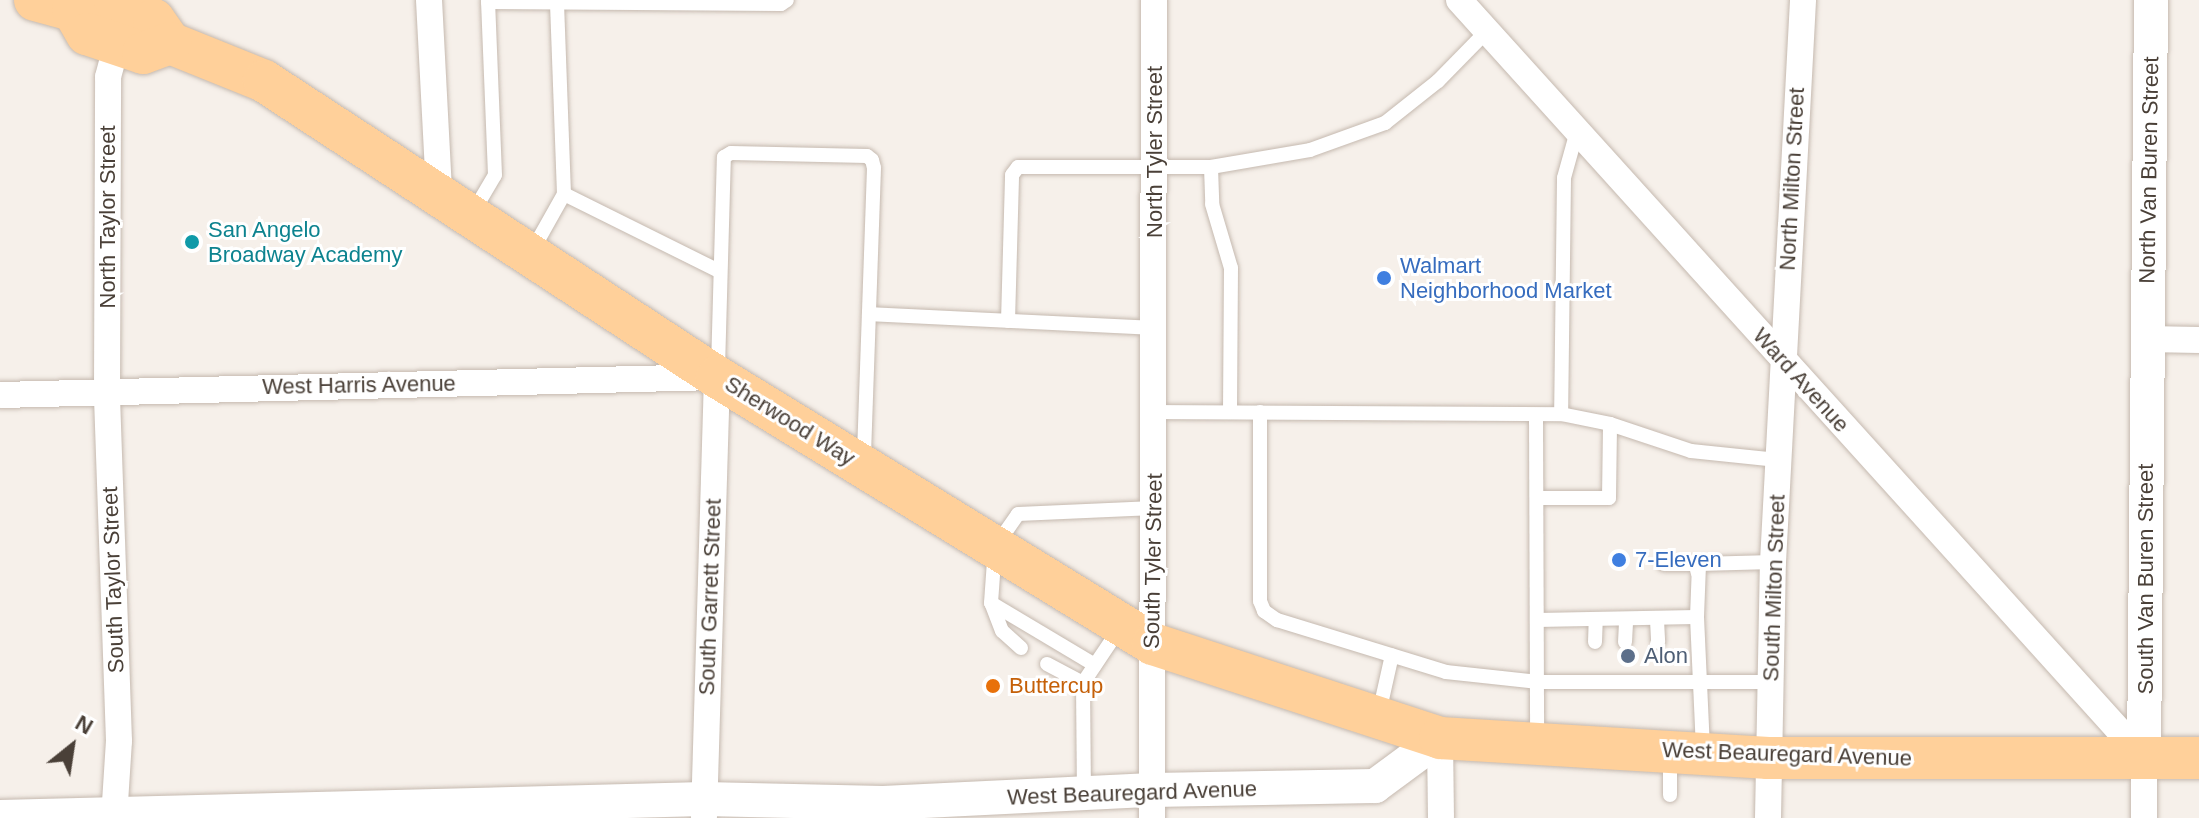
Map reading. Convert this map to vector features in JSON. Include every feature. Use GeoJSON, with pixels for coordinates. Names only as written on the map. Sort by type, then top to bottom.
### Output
{"type":"FeatureCollection","features":[{"type":"Feature","properties":{"kind":"main road","name":"Sherwood Way"},"geometry":{"type":"LineString","coordinates":[[54,5],[107,2],[154,20],[170,43],[264,81],[717,377],[1137,634],[1440,738]]}},
{"type":"Feature","properties":{"kind":"main road","name":"Sherwood Way"},"geometry":{"type":"LineString","coordinates":[[54,5],[87,34],[143,53],[170,43]]}},
{"type":"Feature","properties":{"kind":"main road","name":"West Beauregard Avenue"},"geometry":{"type":"LineString","coordinates":[[1440,738],[1768,758],[2199,758]]}},
{"type":"Feature","properties":{"kind":"street"},"geometry":{"type":"LineString","coordinates":[[429,0],[455,203]]}},
{"type":"Feature","properties":{"kind":"street","name":"North Tyler Street"},"geometry":{"type":"LineString","coordinates":[[1154,0],[1155,316]]}},
{"type":"Feature","properties":{"kind":"street","name":"Ward Avenue"},"geometry":{"type":"LineString","coordinates":[[1459,0],[2144,758]]}},
{"type":"Feature","properties":{"kind":"street","name":"North Milton Street"},"geometry":{"type":"LineString","coordinates":[[1782,359],[1803,0]]}},
{"type":"Feature","properties":{"kind":"street","name":"North Van Buren Street"},"geometry":{"type":"LineString","coordinates":[[2147,339],[2151,0]]}},
{"type":"Feature","properties":{"kind":"street","name":"North Taylor Street"},"geometry":{"type":"LineString","coordinates":[[107,390],[108,77],[117,44]]}},
{"type":"Feature","properties":{"kind":"street","name":"South Tyler Street"},"geometry":{"type":"LineString","coordinates":[[1152,804],[1137,634],[1154,508],[1155,316]]}},
{"type":"Feature","properties":{"kind":"street"},"geometry":{"type":"LineString","coordinates":[[2147,339],[2199,340]]}},
{"type":"Feature","properties":{"kind":"street","name":"South Van Buren Street"},"geometry":{"type":"LineString","coordinates":[[2144,818],[2147,339]]}},
{"type":"Feature","properties":{"kind":"street","name":"South Milton Street"},"geometry":{"type":"LineString","coordinates":[[1768,818],[1773,562],[1782,359]]}},
{"type":"Feature","properties":{"kind":"street","name":"West Harris Avenue"},"geometry":{"type":"LineString","coordinates":[[0,395],[717,377]]}},
{"type":"Feature","properties":{"kind":"street","name":"South Garrett Street"},"geometry":{"type":"LineString","coordinates":[[704,808],[717,377]]}},
{"type":"Feature","properties":{"kind":"street","name":"South Taylor Street"},"geometry":{"type":"LineString","coordinates":[[107,390],[119,741],[114,815]]}},
{"type":"Feature","properties":{"kind":"street"},"geometry":{"type":"LineString","coordinates":[[1440,738],[1441,818]]}},
{"type":"Feature","properties":{"kind":"street","name":"West Beauregard Avenue"},"geometry":{"type":"LineString","coordinates":[[0,817],[704,808],[883,810],[1084,793],[1152,804],[1375,786],[1440,738]]}},
{"type":"Feature","properties":{"kind":"lane"},"geometry":{"type":"LineString","coordinates":[[455,203],[495,175],[488,1],[781,4],[787,0]]}},
{"type":"Feature","properties":{"kind":"lane"},"geometry":{"type":"LineString","coordinates":[[531,253],[564,194],[557,1]]}},
{"type":"Feature","properties":{"kind":"lane"},"geometry":{"type":"LineString","coordinates":[[1008,321],[1012,175],[1018,167],[1211,167],[1310,150],[1385,123],[1438,81],[1487,31]]}},
{"type":"Feature","properties":{"kind":"lane"},"geometry":{"type":"LineString","coordinates":[[1561,414],[1564,178],[1577,131]]}},
{"type":"Feature","properties":{"kind":"lane"},"geometry":{"type":"LineString","coordinates":[[717,377],[724,157],[731,153],[867,156],[874,168],[864,466]]}},
{"type":"Feature","properties":{"kind":"lane"},"geometry":{"type":"LineString","coordinates":[[1211,167],[1212,204],[1231,268],[1230,412]]}},
{"type":"Feature","properties":{"kind":"lane"},"geometry":{"type":"LineString","coordinates":[[564,194],[719,271]]}},
{"type":"Feature","properties":{"kind":"lane"},"geometry":{"type":"LineString","coordinates":[[869,314],[1008,321],[1155,316]]}},
{"type":"Feature","properties":{"kind":"lane"},"geometry":{"type":"LineString","coordinates":[[1155,412],[1561,414],[1610,424],[1691,451],[1778,460]]}},
{"type":"Feature","properties":{"kind":"lane"},"geometry":{"type":"LineString","coordinates":[[1260,412],[1260,601],[1264,611],[1277,620],[1446,672],[1538,682],[1596,676],[1771,682]]}},
{"type":"Feature","properties":{"kind":"lane"},"geometry":{"type":"LineString","coordinates":[[1536,415],[1537,744]]}},
{"type":"Feature","properties":{"kind":"lane"},"geometry":{"type":"LineString","coordinates":[[1538,498],[1609,498],[1610,424]]}},
{"type":"Feature","properties":{"kind":"lane"},"geometry":{"type":"LineString","coordinates":[[1021,648],[1002,631],[991,603],[995,547],[1018,514],[1154,508]]}},
{"type":"Feature","properties":{"kind":"lane"},"geometry":{"type":"LineString","coordinates":[[1664,564],[1773,562]]}},
{"type":"Feature","properties":{"kind":"lane"},"geometry":{"type":"LineString","coordinates":[[1670,795],[1686,753],[1702,682],[1697,617],[1699,564]]}},
{"type":"Feature","properties":{"kind":"lane"},"geometry":{"type":"LineString","coordinates":[[991,603],[1095,665]]}},
{"type":"Feature","properties":{"kind":"lane"},"geometry":{"type":"LineString","coordinates":[[1537,620],[1697,617]]}},
{"type":"Feature","properties":{"kind":"lane"},"geometry":{"type":"LineString","coordinates":[[1595,642],[1596,619]]}},
{"type":"Feature","properties":{"kind":"lane"},"geometry":{"type":"LineString","coordinates":[[1625,642],[1626,620]]}},
{"type":"Feature","properties":{"kind":"lane"},"geometry":{"type":"LineString","coordinates":[[1657,620],[1658,642]]}},
{"type":"Feature","properties":{"kind":"lane"},"geometry":{"type":"LineString","coordinates":[[1084,793],[1083,683],[1095,665],[1137,634]]}},
{"type":"Feature","properties":{"kind":"lane"},"geometry":{"type":"LineString","coordinates":[[1378,717],[1392,655]]}},
{"type":"Feature","properties":{"kind":"lane"},"geometry":{"type":"LineString","coordinates":[[1047,664],[1083,683]]}},
{"type":"Feature","properties":{"kind":"place","name":"San Angelo Broadway Academy"},"geometry":{"type":"Point","coordinates":[192,242]}},
{"type":"Feature","properties":{"kind":"place","name":"Walmart Neighborhood Market"},"geometry":{"type":"Point","coordinates":[1384,278]}},
{"type":"Feature","properties":{"kind":"place","name":"7-Eleven"},"geometry":{"type":"Point","coordinates":[1619,560]}},
{"type":"Feature","properties":{"kind":"place","name":"Alon"},"geometry":{"type":"Point","coordinates":[1628,656]}},
{"type":"Feature","properties":{"kind":"place","name":"Buttercup"},"geometry":{"type":"Point","coordinates":[993,686]}}]}
